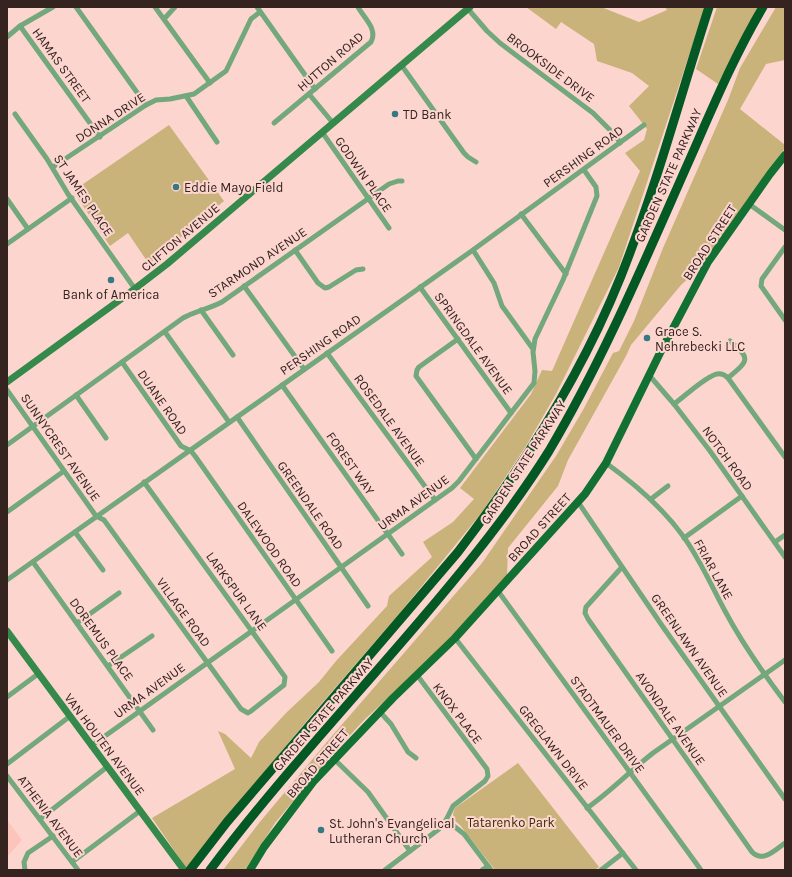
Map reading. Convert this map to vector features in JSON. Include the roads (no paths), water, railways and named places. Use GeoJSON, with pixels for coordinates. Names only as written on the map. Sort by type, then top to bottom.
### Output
{"type":"FeatureCollection","features":[{"type":"Feature","properties":{"kind":"highway","name":"GARDEN STATE PARKWAY"},"geometry":{"type":"LineString","coordinates":[[190,870],[227,822],[458,552],[491,508],[552,416],[598,328],[626,263],[665,150],[709,7]]}},
{"type":"Feature","properties":{"kind":"highway","name":"GARDEN STATE PARKWAY"},"geometry":{"type":"LineString","coordinates":[[210,870],[296,765],[476,554],[508,512],[544,458],[582,393],[604,351],[719,92],[763,7]]}},
{"type":"Feature","properties":{"kind":"main road","name":"CLIFTON AVENUE"},"geometry":{"type":"LineString","coordinates":[[7,382],[135,289],[186,249],[469,8]]}},
{"type":"Feature","properties":{"kind":"main road","name":"BROAD STREET"},"geometry":{"type":"LineString","coordinates":[[250,870],[264,847],[313,782],[380,712],[455,638],[578,502],[596,478],[606,463],[649,375],[708,262],[748,204],[785,156]]}},
{"type":"Feature","properties":{"kind":"main road","name":"VAN HOUTEN AVENUE"},"geometry":{"type":"LineString","coordinates":[[7,631],[184,870]]}},
{"type":"Feature","properties":{"kind":"street"},"geometry":{"type":"LineString","coordinates":[[7,37],[20,26],[53,7]]}},
{"type":"Feature","properties":{"kind":"street"},"geometry":{"type":"LineString","coordinates":[[76,7],[146,105]]}},
{"type":"Feature","properties":{"kind":"street"},"geometry":{"type":"LineString","coordinates":[[155,7],[210,83]]}},
{"type":"Feature","properties":{"kind":"street"},"geometry":{"type":"LineString","coordinates":[[164,19],[175,7]]}},
{"type":"Feature","properties":{"kind":"street","name":"HUTTON ROAD"},"geometry":{"type":"LineString","coordinates":[[274,123],[371,42],[374,33],[358,7]]}},
{"type":"Feature","properties":{"kind":"street","name":"BROOKSIDE DRIVE"},"geometry":{"type":"LineString","coordinates":[[469,8],[487,31],[500,43],[593,113],[620,142]]}},
{"type":"Feature","properties":{"kind":"street"},"geometry":{"type":"LineString","coordinates":[[258,9],[316,89]]}},
{"type":"Feature","properties":{"kind":"street","name":"DONNA DRIVE"},"geometry":{"type":"LineString","coordinates":[[53,167],[146,105],[156,100],[194,94],[226,71],[251,19],[258,9]]}},
{"type":"Feature","properties":{"kind":"street","name":"HAMAS STREET"},"geometry":{"type":"LineString","coordinates":[[20,26],[100,137]]}},
{"type":"Feature","properties":{"kind":"street"},"geometry":{"type":"LineString","coordinates":[[402,66],[464,153],[476,162]]}},
{"type":"Feature","properties":{"kind":"street"},"geometry":{"type":"LineString","coordinates":[[309,94],[333,123]]}},
{"type":"Feature","properties":{"kind":"street"},"geometry":{"type":"LineString","coordinates":[[186,96],[217,142]]}},
{"type":"Feature","properties":{"kind":"street","name":"ST JAMES PLACE"},"geometry":{"type":"LineString","coordinates":[[15,114],[53,167],[72,198],[135,289]]}},
{"type":"Feature","properties":{"kind":"street","name":"PERSHING ROAD"},"geometry":{"type":"LineString","coordinates":[[7,580],[473,250],[644,125]]}},
{"type":"Feature","properties":{"kind":"street","name":"GODWIN PLACE"},"geometry":{"type":"LineString","coordinates":[[322,132],[389,228]]}},
{"type":"Feature","properties":{"kind":"street","name":"URMA AVENUE"},"geometry":{"type":"LineString","coordinates":[[91,746],[388,534],[459,481],[534,382],[535,370],[533,349],[535,339],[566,274],[597,196],[596,187],[584,170]]}},
{"type":"Feature","properties":{"kind":"street","name":"STARMOND AVENUE"},"geometry":{"type":"LineString","coordinates":[[7,445],[183,318],[215,306],[389,184],[402,181]]}},
{"type":"Feature","properties":{"kind":"street"},"geometry":{"type":"LineString","coordinates":[[7,244],[72,198]]}},
{"type":"Feature","properties":{"kind":"street"},"geometry":{"type":"LineString","coordinates":[[7,199],[28,229]]}},
{"type":"Feature","properties":{"kind":"street"},"geometry":{"type":"LineString","coordinates":[[748,204],[785,230]]}},
{"type":"Feature","properties":{"kind":"street"},"geometry":{"type":"LineString","coordinates":[[522,214],[566,274]]}},
{"type":"Feature","properties":{"kind":"street"},"geometry":{"type":"LineString","coordinates":[[785,247],[762,279],[761,286],[785,320]]}},
{"type":"Feature","properties":{"kind":"street"},"geometry":{"type":"LineString","coordinates":[[295,250],[318,283],[325,288],[356,270],[363,269]]}},
{"type":"Feature","properties":{"kind":"street"},"geometry":{"type":"LineString","coordinates":[[473,250],[494,283],[502,306],[533,349]]}},
{"type":"Feature","properties":{"kind":"street"},"geometry":{"type":"LineString","coordinates":[[244,286],[304,369]]}},
{"type":"Feature","properties":{"kind":"street","name":"SPRINGDALE AVENUE"},"geometry":{"type":"LineString","coordinates":[[420,287],[511,413]]}},
{"type":"Feature","properties":{"kind":"street"},"geometry":{"type":"LineString","coordinates":[[201,310],[233,355]]}},
{"type":"Feature","properties":{"kind":"street"},"geometry":{"type":"LineString","coordinates":[[165,332],[229,422]]}},
{"type":"Feature","properties":{"kind":"street"},"geometry":{"type":"LineString","coordinates":[[458,339],[419,367],[416,376],[476,459]]}},
{"type":"Feature","properties":{"kind":"street"},"geometry":{"type":"LineString","coordinates":[[728,378],[744,365],[745,360],[743,352],[730,341]]}},
{"type":"Feature","properties":{"kind":"street","name":"ROSEDALE AVENUE"},"geometry":{"type":"LineString","coordinates":[[327,353],[435,500]]}},
{"type":"Feature","properties":{"kind":"street","name":"DUANE ROAD"},"geometry":{"type":"LineString","coordinates":[[122,362],[181,446],[189,451]]}},
{"type":"Feature","properties":{"kind":"street"},"geometry":{"type":"LineString","coordinates":[[674,404],[712,375],[721,374],[728,378],[784,455]]}},
{"type":"Feature","properties":{"kind":"street","name":"NOTCH ROAD"},"geometry":{"type":"LineString","coordinates":[[649,375],[674,404],[785,557]]}},
{"type":"Feature","properties":{"kind":"street","name":"FOREST WAY"},"geometry":{"type":"LineString","coordinates":[[282,385],[402,554]]}},
{"type":"Feature","properties":{"kind":"street","name":"SUNNYCREST AVENUE"},"geometry":{"type":"LineString","coordinates":[[7,390],[96,516]]}},
{"type":"Feature","properties":{"kind":"street"},"geometry":{"type":"LineString","coordinates":[[76,395],[106,438]]}},
{"type":"Feature","properties":{"kind":"street","name":"GREENDALE ROAD"},"geometry":{"type":"LineString","coordinates":[[237,417],[368,606]]}},
{"type":"Feature","properties":{"kind":"street","name":"DALEWOOD ROAD"},"geometry":{"type":"LineString","coordinates":[[189,451],[195,456],[332,651]]}},
{"type":"Feature","properties":{"kind":"street","name":"FRIAR LANE"},"geometry":{"type":"LineString","coordinates":[[606,463],[627,478],[651,499],[684,538],[703,567],[725,611],[764,675],[785,702]]}},
{"type":"Feature","properties":{"kind":"street"},"geometry":{"type":"LineString","coordinates":[[7,512],[64,471]]}},
{"type":"Feature","properties":{"kind":"street","name":"LARKSPUR LANE"},"geometry":{"type":"LineString","coordinates":[[144,482],[286,679],[284,685],[256,708]]}},
{"type":"Feature","properties":{"kind":"street"},"geometry":{"type":"LineString","coordinates":[[651,499],[668,486]]}},
{"type":"Feature","properties":{"kind":"street"},"geometry":{"type":"LineString","coordinates":[[684,538],[742,496]]}},
{"type":"Feature","properties":{"kind":"street","name":"GREENLAWN AVENUE"},"geometry":{"type":"LineString","coordinates":[[578,502],[785,799]]}},
{"type":"Feature","properties":{"kind":"street","name":"VILLAGE ROAD"},"geometry":{"type":"LineString","coordinates":[[96,516],[104,520],[241,709],[248,713],[256,708]]}},
{"type":"Feature","properties":{"kind":"street"},"geometry":{"type":"LineString","coordinates":[[75,532],[103,570]]}},
{"type":"Feature","properties":{"kind":"street"},"geometry":{"type":"LineString","coordinates":[[775,542],[785,535]]}},
{"type":"Feature","properties":{"kind":"street","name":"DOREMUS PLACE"},"geometry":{"type":"LineString","coordinates":[[33,562],[153,730]]}},
{"type":"Feature","properties":{"kind":"street","name":"AVONDALE AVENUE"},"geometry":{"type":"LineString","coordinates":[[622,567],[586,607],[588,619],[755,855],[760,857],[765,856],[785,843]]}},
{"type":"Feature","properties":{"kind":"street","name":"STADTMAUER DRIVE"},"geometry":{"type":"LineString","coordinates":[[498,591],[701,870]]}},
{"type":"Feature","properties":{"kind":"street"},"geometry":{"type":"LineString","coordinates":[[77,623],[119,593]]}},
{"type":"Feature","properties":{"kind":"street"},"geometry":{"type":"LineString","coordinates":[[108,666],[152,636]]}},
{"type":"Feature","properties":{"kind":"street","name":"GREGLAWN DRIVE"},"geometry":{"type":"LineString","coordinates":[[455,638],[636,870]]}},
{"type":"Feature","properties":{"kind":"street"},"geometry":{"type":"LineString","coordinates":[[588,808],[610,791],[653,753],[785,660]]}},
{"type":"Feature","properties":{"kind":"street"},"geometry":{"type":"LineString","coordinates":[[7,697],[38,674]]}},
{"type":"Feature","properties":{"kind":"street","name":"KNOX PLACE"},"geometry":{"type":"LineString","coordinates":[[417,675],[488,772],[487,778],[453,806],[446,820]]}},
{"type":"Feature","properties":{"kind":"street"},"geometry":{"type":"LineString","coordinates":[[380,712],[391,724],[408,752],[416,758]]}},
{"type":"Feature","properties":{"kind":"street"},"geometry":{"type":"LineString","coordinates":[[7,764],[70,717]]}},
{"type":"Feature","properties":{"kind":"street"},"geometry":{"type":"LineString","coordinates":[[334,759],[368,792],[410,851]]}},
{"type":"Feature","properties":{"kind":"street"},"geometry":{"type":"LineString","coordinates":[[40,819],[107,768]]}},
{"type":"Feature","properties":{"kind":"street","name":"ATHENIA AVENUE"},"geometry":{"type":"LineString","coordinates":[[7,776],[78,870]]}},
{"type":"Feature","properties":{"kind":"street"},"geometry":{"type":"LineString","coordinates":[[72,862],[140,811]]}},
{"type":"Feature","properties":{"kind":"street"},"geometry":{"type":"LineString","coordinates":[[385,870],[440,830],[446,820],[464,834],[490,868],[482,870]]}},
{"type":"Feature","properties":{"kind":"street"},"geometry":{"type":"LineString","coordinates":[[25,870],[24,862],[28,853],[53,836]]}},
{"type":"Feature","properties":{"kind":"street"},"geometry":{"type":"LineString","coordinates":[[601,870],[623,853]]}},
{"type":"Feature","properties":{"kind":"place","name":"TD Bank"},"geometry":{"type":"Point","coordinates":[395,114]}},
{"type":"Feature","properties":{"kind":"place","name":"Eddie Mayo Field"},"geometry":{"type":"Point","coordinates":[176,187]}},
{"type":"Feature","properties":{"kind":"place","name":"Bank of America"},"geometry":{"type":"Point","coordinates":[111,280]}},
{"type":"Feature","properties":{"kind":"place","name":"Grace S. Nehrebecki LLC"},"geometry":{"type":"Point","coordinates":[647,338]}},
{"type":"Feature","properties":{"kind":"place","name":"St. John's Evangelical Lutheran Church"},"geometry":{"type":"Point","coordinates":[321,830]}},
{"type":"Feature","properties":{"kind":"park label","name":"Tatarenko Park"},"geometry":{"type":"Point","coordinates":[511,822]}}]}
